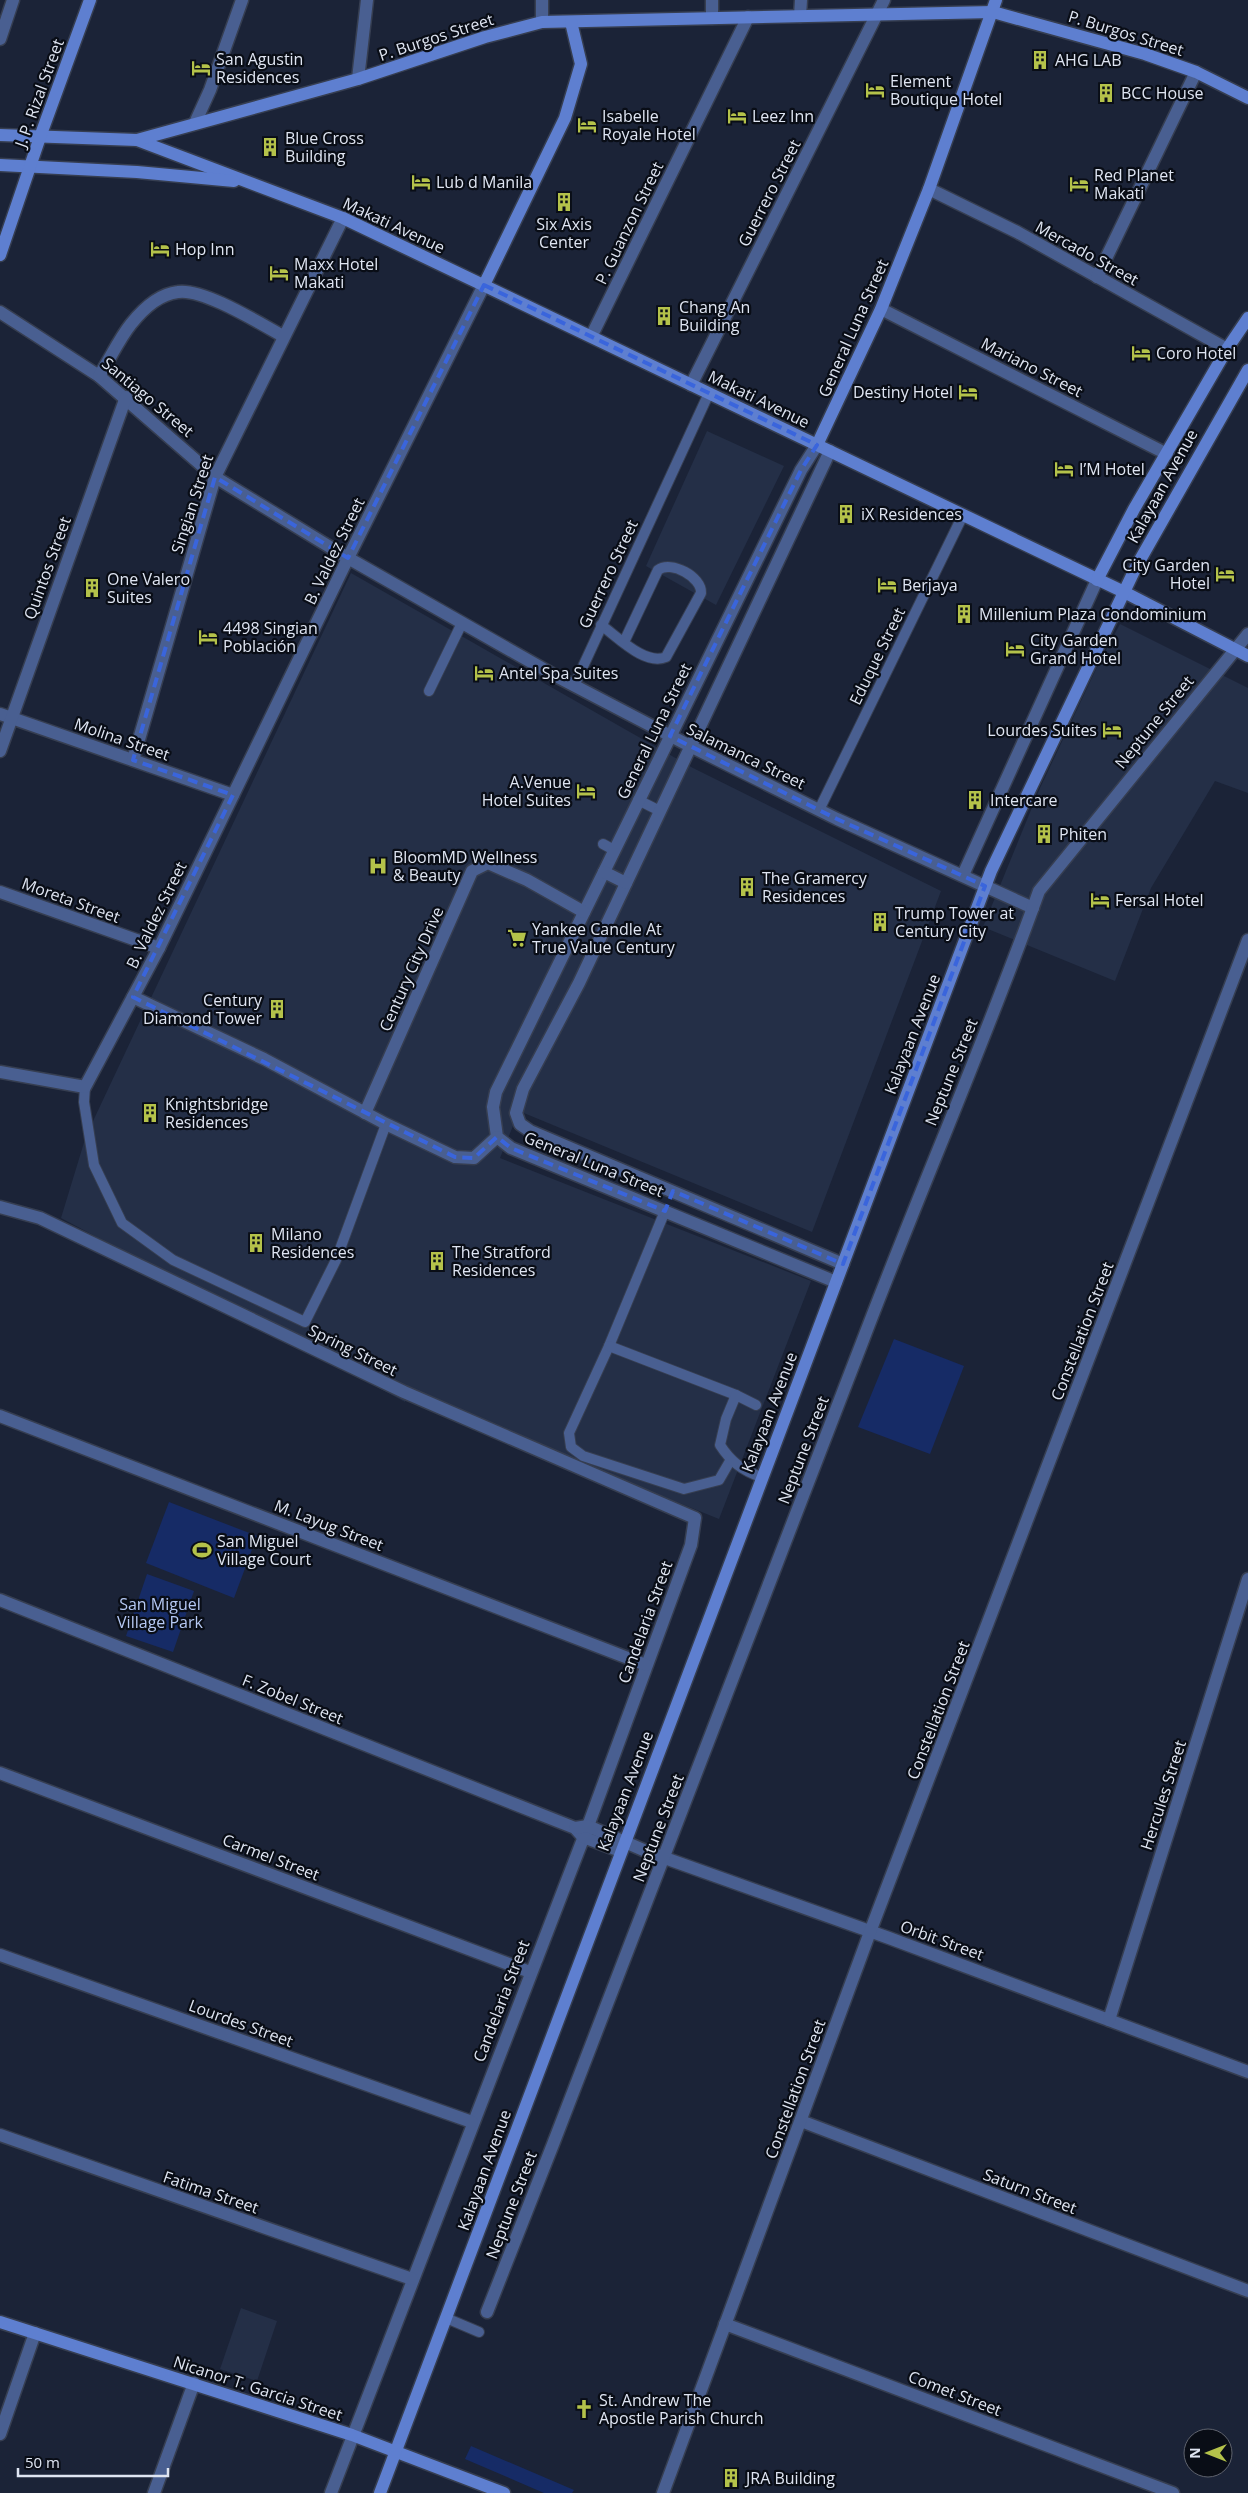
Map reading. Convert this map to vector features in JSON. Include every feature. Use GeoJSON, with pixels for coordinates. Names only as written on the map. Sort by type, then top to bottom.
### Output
{"type":"FeatureCollection","features":[{"type":"Feature","properties":{"kind":"main road","name":"J. P. Rizal Street"},"geometry":{"type":"LineString","coordinates":[[0,254],[90,0]]}},
{"type":"Feature","properties":{"kind":"main road","name":"P. Burgos Street"},"geometry":{"type":"LineString","coordinates":[[137,140],[358,79],[485,37],[542,22],[875,15],[995,6],[1146,54],[1196,72],[1248,98]]}},
{"type":"Feature","properties":{"kind":"main road","name":"General Luna Street"},"geometry":{"type":"LineString","coordinates":[[817,445],[881,309],[929,189],[995,6]]}},
{"type":"Feature","properties":{"kind":"main road","name":"B. Valdez Street"},"geometry":{"type":"LineString","coordinates":[[484,286],[565,118],[581,64],[571,22]]}},
{"type":"Feature","properties":{"kind":"main road","name":"Makati Avenue"},"geometry":{"type":"LineString","coordinates":[[0,135],[137,140],[343,218],[484,286],[592,335],[691,385],[1124,592],[1248,656]]}},
{"type":"Feature","properties":{"kind":"main road","name":"Makati Avenue"},"geometry":{"type":"LineString","coordinates":[[0,165],[137,172],[252,183]]}},
{"type":"Feature","properties":{"kind":"main road","name":"Kalayaan Avenue"},"geometry":{"type":"LineString","coordinates":[[1097,580],[1226,349],[1248,318]]}},
{"type":"Feature","properties":{"kind":"main road","name":"Kalayaan Avenue"},"geometry":{"type":"LineString","coordinates":[[380,2493],[985,886],[1124,592],[1206,440],[1248,370]]}},
{"type":"Feature","properties":{"kind":"main road","name":"Nicanor T. Garcia Street"},"geometry":{"type":"LineString","coordinates":[[0,2322],[352,2435],[504,2493]]}},
{"type":"Feature","properties":{"kind":"street"},"geometry":{"type":"LineString","coordinates":[[0,39],[13,0]]}},
{"type":"Feature","properties":{"kind":"street"},"geometry":{"type":"LineString","coordinates":[[195,123],[210,90],[242,0]]}},
{"type":"Feature","properties":{"kind":"street"},"geometry":{"type":"LineString","coordinates":[[358,79],[367,0]]}},
{"type":"Feature","properties":{"kind":"street"},"geometry":{"type":"LineString","coordinates":[[542,0],[542,22]]}},
{"type":"Feature","properties":{"kind":"street"},"geometry":{"type":"LineString","coordinates":[[712,0],[712,18]]}},
{"type":"Feature","properties":{"kind":"street"},"geometry":{"type":"LineString","coordinates":[[800,16],[801,0]]}},
{"type":"Feature","properties":{"kind":"street","name":"Guerrero Street"},"geometry":{"type":"LineString","coordinates":[[691,385],[884,0]]}},
{"type":"Feature","properties":{"kind":"street","name":"P. Guanzon Street"},"geometry":{"type":"LineString","coordinates":[[592,335],[748,17]]}},
{"type":"Feature","properties":{"kind":"street"},"geometry":{"type":"LineString","coordinates":[[1097,277],[1196,72]]}},
{"type":"Feature","properties":{"kind":"street","name":"Mercado Street"},"geometry":{"type":"LineString","coordinates":[[929,189],[1017,232],[1226,349]]}},
{"type":"Feature","properties":{"kind":"street","name":"Singian Street"},"geometry":{"type":"LineString","coordinates":[[133,760],[215,477],[283,336],[343,218]]}},
{"type":"Feature","properties":{"kind":"street","name":"B. Valdez Street"},"geometry":{"type":"LineString","coordinates":[[85,1087],[159,948],[348,558],[484,286]]}},
{"type":"Feature","properties":{"kind":"street"},"geometry":{"type":"LineString","coordinates":[[99,376],[130,325],[140,314],[153,302],[179,292],[194,292],[214,300],[283,336]]}},
{"type":"Feature","properties":{"kind":"street","name":"Mariano Street"},"geometry":{"type":"LineString","coordinates":[[881,309],[1167,454]]}},
{"type":"Feature","properties":{"kind":"street","name":"Santiago Street"},"geometry":{"type":"LineString","coordinates":[[0,312],[99,376],[126,397],[215,477],[348,558]]}},
{"type":"Feature","properties":{"kind":"street","name":"Quintos Street"},"geometry":{"type":"LineString","coordinates":[[0,752],[6,715],[126,397]]}},
{"type":"Feature","properties":{"kind":"street","name":"General Luna Street"},"geometry":{"type":"LineString","coordinates":[[817,445],[801,470],[638,800],[609,847],[604,872],[496,1092],[493,1107],[497,1137],[511,1148],[836,1282]]}},
{"type":"Feature","properties":{"kind":"street","name":"General Luna Street"},"geometry":{"type":"LineString","coordinates":[[830,451],[579,983],[523,1089],[516,1114],[520,1124],[530,1131],[843,1264]]}},
{"type":"Feature","properties":{"kind":"street","name":"Salamanca Street"},"geometry":{"type":"LineString","coordinates":[[348,558],[574,686],[670,736],[819,810],[1033,908]]}},
{"type":"Feature","properties":{"kind":"street","name":"Kalayaan Avenue"},"geometry":{"type":"LineString","coordinates":[[962,875],[1097,580]]}},
{"type":"Feature","properties":{"kind":"street","name":"Neptune Street"},"geometry":{"type":"LineString","coordinates":[[487,2312],[665,1857],[905,1230],[1039,891],[1248,634]]}},
{"type":"Feature","properties":{"kind":"street","name":"Molina Street"},"geometry":{"type":"LineString","coordinates":[[6,715],[233,795]]}},
{"type":"Feature","properties":{"kind":"street","name":"Century City Drive"},"geometry":{"type":"LineString","coordinates":[[365,1113],[472,871],[488,863],[528,880],[584,912]]}},
{"type":"Feature","properties":{"kind":"street"},"geometry":{"type":"LineString","coordinates":[[604,872],[626,883]]}},
{"type":"Feature","properties":{"kind":"street","name":"Moreta Street"},"geometry":{"type":"LineString","coordinates":[[0,892],[159,948]]}},
{"type":"Feature","properties":{"kind":"street","name":"Constellation Street"},"geometry":{"type":"LineString","coordinates":[[663,2493],[870,1932],[1248,940]]}},
{"type":"Feature","properties":{"kind":"street"},"geometry":{"type":"LineString","coordinates":[[133,997],[264,1059],[386,1124],[455,1157],[474,1158],[497,1137]]}},
{"type":"Feature","properties":{"kind":"street"},"geometry":{"type":"LineString","coordinates":[[0,1072],[85,1087]]}},
{"type":"Feature","properties":{"kind":"street"},"geometry":{"type":"LineString","coordinates":[[665,1211],[673,1191]]}},
{"type":"Feature","properties":{"kind":"street","name":"Spring Street"},"geometry":{"type":"LineString","coordinates":[[0,1207],[40,1218],[404,1392],[695,1518]]}},
{"type":"Feature","properties":{"kind":"street","name":"M. Layug Street"},"geometry":{"type":"LineString","coordinates":[[0,1416],[646,1665]]}},
{"type":"Feature","properties":{"kind":"street","name":"Candelaria Street"},"geometry":{"type":"LineString","coordinates":[[331,2493],[691,1545],[695,1518]]}},
{"type":"Feature","properties":{"kind":"street","name":"Hercules Street"},"geometry":{"type":"LineString","coordinates":[[1109,2020],[1248,1579]]}},
{"type":"Feature","properties":{"kind":"street","name":"F. Zobel Street"},"geometry":{"type":"LineString","coordinates":[[0,1600],[622,1846]]}},
{"type":"Feature","properties":{"kind":"street","name":"Carmel Street"},"geometry":{"type":"LineString","coordinates":[[0,1773],[530,1972]]}},
{"type":"Feature","properties":{"kind":"street","name":"Orbit Street"},"geometry":{"type":"LineString","coordinates":[[622,1846],[665,1857],[1248,2072]]}},
{"type":"Feature","properties":{"kind":"street","name":"Lourdes Street"},"geometry":{"type":"LineString","coordinates":[[0,1955],[472,2122]]}},
{"type":"Feature","properties":{"kind":"street","name":"Saturn Street"},"geometry":{"type":"LineString","coordinates":[[801,2121],[1248,2291]]}},
{"type":"Feature","properties":{"kind":"street","name":"Fatima Street"},"geometry":{"type":"LineString","coordinates":[[0,2135],[412,2279]]}},
{"type":"Feature","properties":{"kind":"street","name":"Comet Street"},"geometry":{"type":"LineString","coordinates":[[725,2324],[1173,2493]]}},
{"type":"Feature","properties":{"kind":"street"},"geometry":{"type":"LineString","coordinates":[[0,2434],[35,2333]]}},
{"type":"Feature","properties":{"kind":"street"},"geometry":{"type":"LineString","coordinates":[[154,2493],[194,2383]]}},
{"type":"Feature","properties":{"kind":"lane","name":"Guerrero Street"},"geometry":{"type":"LineString","coordinates":[[574,686],[710,394]]}},
{"type":"Feature","properties":{"kind":"lane","name":"Eduque Street"},"geometry":{"type":"LineString","coordinates":[[819,810],[963,515]]}},
{"type":"Feature","properties":{"kind":"lane"},"geometry":{"type":"LineString","coordinates":[[601,625],[624,642],[651,659],[658,660],[666,657],[701,593],[702,586],[698,580],[670,566],[663,566],[658,570],[624,642]]}},
{"type":"Feature","properties":{"kind":"lane"},"geometry":{"type":"LineString","coordinates":[[429,691],[462,623]]}},
{"type":"Feature","properties":{"kind":"lane"},"geometry":{"type":"LineString","coordinates":[[638,800],[660,811]]}},
{"type":"Feature","properties":{"kind":"lane"},"geometry":{"type":"LineString","coordinates":[[85,1087],[84,1102],[94,1165],[122,1224],[173,1260],[305,1322],[336,1260],[386,1124]]}},
{"type":"Feature","properties":{"kind":"lane"},"geometry":{"type":"LineString","coordinates":[[665,1211],[609,1346],[569,1433],[571,1447],[583,1456],[684,1489],[719,1480],[730,1460]]}},
{"type":"Feature","properties":{"kind":"lane"},"geometry":{"type":"LineString","coordinates":[[609,1346],[736,1395],[756,1405]]}},
{"type":"Feature","properties":{"kind":"lane"},"geometry":{"type":"LineString","coordinates":[[736,1395],[726,1419],[720,1445],[730,1460],[747,1472],[761,1477]]}},
{"type":"Feature","properties":{"kind":"lane"},"geometry":{"type":"LineString","coordinates":[[446,2318],[479,2332]]}},
{"type":"Feature","properties":{"kind":"highlighted area"},"geometry":{"type":"Polygon","coordinates":[[[484,285],[817,445],[801,470],[670,736],[837,819],[985,886],[843,1264],[673,1191],[665,1211],[511,1148],[497,1137],[474,1158],[455,1157],[133,997],[233,795],[133,760],[215,477],[348,558],[484,285]]]}},
{"type":"Feature","properties":{"kind":"shaded area"},"geometry":{"type":"Polygon","coordinates":[[[707,431],[784,466],[716,605],[646,566],[707,431]]]}},
{"type":"Feature","properties":{"kind":"shaded area"},"geometry":{"type":"Polygon","coordinates":[[[351,573],[693,768],[941,891],[812,1232],[519,1111],[500,1158],[811,1281],[719,1519],[408,1394],[405,1402],[61,1218],[86,1136],[351,573]]]}},
{"type":"Feature","properties":{"kind":"shaded area"},"geometry":{"type":"Polygon","coordinates":[[[1120,624],[1248,688],[1248,793],[1215,781],[1151,888],[1115,981],[983,927],[1040,788],[1098,665],[1120,624]]]}},
{"type":"Feature","properties":{"kind":"shaded area"},"geometry":{"type":"Polygon","coordinates":[[[241,2308],[277,2321],[257,2381],[220,2369],[241,2308]]]}},
{"type":"Feature","properties":{"kind":"green space"},"geometry":{"type":"Polygon","coordinates":[[[894,1339],[964,1366],[930,1454],[858,1427],[894,1339]]]}},
{"type":"Feature","properties":{"kind":"green space","name":"San Miguel Village Court"},"geometry":{"type":"Polygon","coordinates":[[[169,1502],[257,1536],[234,1598],[146,1563],[169,1502]]]}},
{"type":"Feature","properties":{"kind":"green space","name":"San Miguel Village Park"},"geometry":{"type":"Polygon","coordinates":[[[147,1574],[194,1591],[173,1652],[126,1636],[147,1574]]]}},
{"type":"Feature","properties":{"kind":"green space"},"geometry":{"type":"Polygon","coordinates":[[[471,2446],[574,2490],[572,2493],[544,2493],[465,2459],[471,2446]]]}},
{"type":"Feature","properties":{"kind":"place","name":"AHG LAB"},"geometry":{"type":"Point","coordinates":[1040,60]}},
{"type":"Feature","properties":{"kind":"place","name":"San Agustin Residences"},"geometry":{"type":"Point","coordinates":[201,68]}},
{"type":"Feature","properties":{"kind":"place","name":"Element Boutique Hotel"},"geometry":{"type":"Point","coordinates":[875,90]}},
{"type":"Feature","properties":{"kind":"place","name":"BCC House"},"geometry":{"type":"Point","coordinates":[1106,93]}},
{"type":"Feature","properties":{"kind":"place","name":"Leez Inn"},"geometry":{"type":"Point","coordinates":[737,116]}},
{"type":"Feature","properties":{"kind":"place","name":"Isabelle Royale Hotel"},"geometry":{"type":"Point","coordinates":[587,125]}},
{"type":"Feature","properties":{"kind":"place","name":"Blue Cross Building"},"geometry":{"type":"Point","coordinates":[270,147]}},
{"type":"Feature","properties":{"kind":"place","name":"Lub d Manila"},"geometry":{"type":"Point","coordinates":[421,182]}},
{"type":"Feature","properties":{"kind":"place","name":"Red Planet Makati"},"geometry":{"type":"Point","coordinates":[1079,184]}},
{"type":"Feature","properties":{"kind":"place","name":"Six Axis Center"},"geometry":{"type":"Point","coordinates":[564,202]}},
{"type":"Feature","properties":{"kind":"place","name":"Hop Inn"},"geometry":{"type":"Point","coordinates":[160,249]}},
{"type":"Feature","properties":{"kind":"place","name":"Maxx Hotel Makati"},"geometry":{"type":"Point","coordinates":[279,273]}},
{"type":"Feature","properties":{"kind":"place","name":"Chang An Building"},"geometry":{"type":"Point","coordinates":[664,316]}},
{"type":"Feature","properties":{"kind":"place","name":"Coro Hotel"},"geometry":{"type":"Point","coordinates":[1141,353]}},
{"type":"Feature","properties":{"kind":"place","name":"Destiny Hotel"},"geometry":{"type":"Point","coordinates":[968,392]}},
{"type":"Feature","properties":{"kind":"place","name":"I’M Hotel"},"geometry":{"type":"Point","coordinates":[1064,469]}},
{"type":"Feature","properties":{"kind":"place","name":"iX Residences"},"geometry":{"type":"Point","coordinates":[846,514]}},
{"type":"Feature","properties":{"kind":"place","name":"City Garden Hotel"},"geometry":{"type":"Point","coordinates":[1225,574]}},
{"type":"Feature","properties":{"kind":"place","name":"Berjaya"},"geometry":{"type":"Point","coordinates":[887,585]}},
{"type":"Feature","properties":{"kind":"place","name":"One Valero Suites"},"geometry":{"type":"Point","coordinates":[92,588]}},
{"type":"Feature","properties":{"kind":"place","name":"Millenium Plaza Condominium"},"geometry":{"type":"Point","coordinates":[964,614]}},
{"type":"Feature","properties":{"kind":"place","name":"4498 Singian Población"},"geometry":{"type":"Point","coordinates":[208,637]}},
{"type":"Feature","properties":{"kind":"place","name":"City Garden Grand Hotel"},"geometry":{"type":"Point","coordinates":[1015,649]}},
{"type":"Feature","properties":{"kind":"place","name":"Antel Spa Suites"},"geometry":{"type":"Point","coordinates":[484,673]}},
{"type":"Feature","properties":{"kind":"place","name":"Lourdes Suites"},"geometry":{"type":"Point","coordinates":[1112,730]}},
{"type":"Feature","properties":{"kind":"place","name":"A.Venue Hotel Suites"},"geometry":{"type":"Point","coordinates":[586,791]}},
{"type":"Feature","properties":{"kind":"place","name":"Intercare"},"geometry":{"type":"Point","coordinates":[975,800]}},
{"type":"Feature","properties":{"kind":"place","name":"Phiten"},"geometry":{"type":"Point","coordinates":[1044,834]}},
{"type":"Feature","properties":{"kind":"place","name":"BloomMD Wellness & Beauty"},"geometry":{"type":"Point","coordinates":[378,866]}},
{"type":"Feature","properties":{"kind":"place","name":"The Gramercy Residences"},"geometry":{"type":"Point","coordinates":[747,887]}},
{"type":"Feature","properties":{"kind":"place","name":"Fersal Hotel"},"geometry":{"type":"Point","coordinates":[1100,900]}},
{"type":"Feature","properties":{"kind":"place","name":"Trump Tower at Century City"},"geometry":{"type":"Point","coordinates":[880,922]}},
{"type":"Feature","properties":{"kind":"place","name":"Yankee Candle At True Value Century"},"geometry":{"type":"Point","coordinates":[517,938]}},
{"type":"Feature","properties":{"kind":"place","name":"Century Diamond Tower"},"geometry":{"type":"Point","coordinates":[277,1009]}},
{"type":"Feature","properties":{"kind":"place","name":"Knightsbridge Residences"},"geometry":{"type":"Point","coordinates":[150,1113]}},
{"type":"Feature","properties":{"kind":"place","name":"Milano Residences"},"geometry":{"type":"Point","coordinates":[256,1243]}},
{"type":"Feature","properties":{"kind":"place","name":"The Stratford Residences"},"geometry":{"type":"Point","coordinates":[437,1261]}},
{"type":"Feature","properties":{"kind":"place","name":"San Miguel Village Court"},"geometry":{"type":"Point","coordinates":[202,1550]}},
{"type":"Feature","properties":{"kind":"place","name":"St. Andrew The Apostle Parish Church"},"geometry":{"type":"Point","coordinates":[584,2409]}},
{"type":"Feature","properties":{"kind":"place","name":"JRA Building"},"geometry":{"type":"Point","coordinates":[731,2478]}}]}
